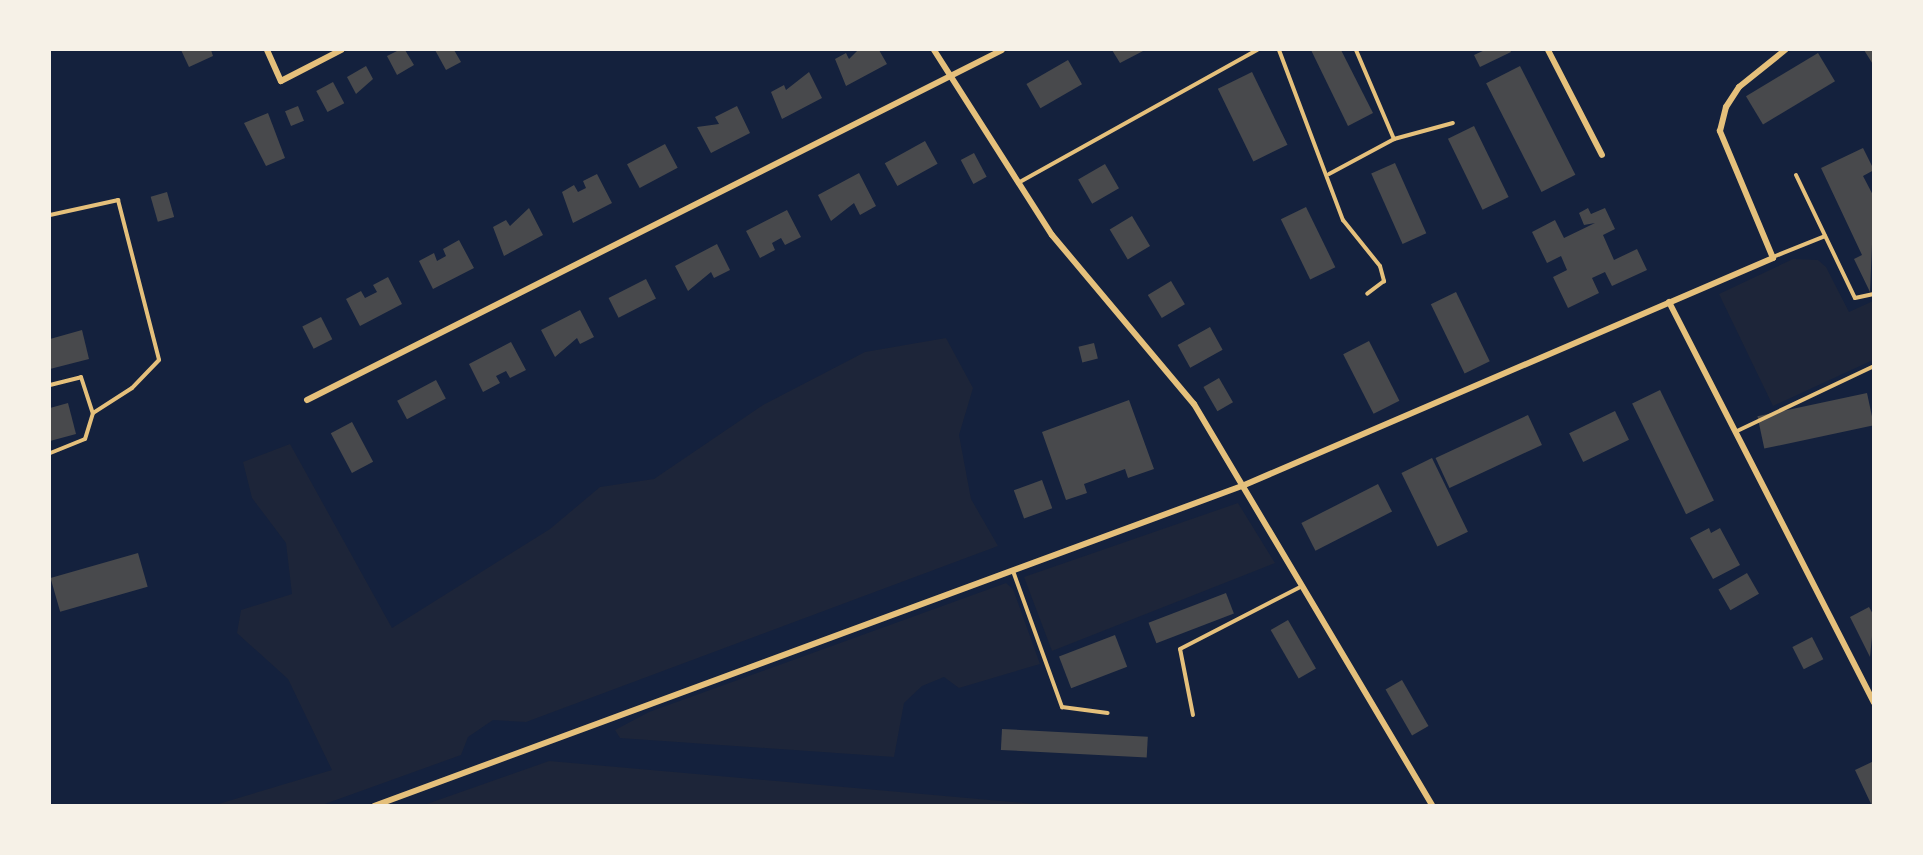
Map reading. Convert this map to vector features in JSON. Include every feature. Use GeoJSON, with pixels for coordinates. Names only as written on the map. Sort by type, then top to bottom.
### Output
{"type":"FeatureCollection","features":[{"type":"Feature","properties":{"kind":"street"},"geometry":{"type":"LineString","coordinates":[[267,50],[281,81],[341,50]]}},
{"type":"Feature","properties":{"kind":"street"},"geometry":{"type":"LineString","coordinates":[[934,50],[1052,235],[1194,404],[1433,806]]}},
{"type":"Feature","properties":{"kind":"street"},"geometry":{"type":"LineString","coordinates":[[307,400],[1002,50]]}},
{"type":"Feature","properties":{"kind":"street"},"geometry":{"type":"LineString","coordinates":[[1548,50],[1602,155]]}},
{"type":"Feature","properties":{"kind":"street"},"geometry":{"type":"LineString","coordinates":[[374,806],[1242,486],[1773,258],[1720,132],[1726,107],[1739,87],[1785,50]]}},
{"type":"Feature","properties":{"kind":"street"},"geometry":{"type":"LineString","coordinates":[[1669,302],[1874,702]]}},
{"type":"Feature","properties":{"kind":"lane"},"geometry":{"type":"LineString","coordinates":[[1017,183],[1257,50]]}},
{"type":"Feature","properties":{"kind":"lane"},"geometry":{"type":"LineString","coordinates":[[1279,50],[1329,174],[1343,220],[1380,266],[1384,281],[1367,294]]}},
{"type":"Feature","properties":{"kind":"lane"},"geometry":{"type":"LineString","coordinates":[[1356,50],[1394,139]]}},
{"type":"Feature","properties":{"kind":"lane"},"geometry":{"type":"LineString","coordinates":[[1329,174],[1394,139],[1453,123]]}},
{"type":"Feature","properties":{"kind":"lane"},"geometry":{"type":"LineString","coordinates":[[1796,175],[1854,298],[1874,294]]}},
{"type":"Feature","properties":{"kind":"lane"},"geometry":{"type":"LineString","coordinates":[[50,215],[117,200],[159,360],[132,387],[93,413]]}},
{"type":"Feature","properties":{"kind":"lane"},"geometry":{"type":"LineString","coordinates":[[1773,258],[1825,236]]}},
{"type":"Feature","properties":{"kind":"lane"},"geometry":{"type":"LineString","coordinates":[[1734,432],[1874,366]]}},
{"type":"Feature","properties":{"kind":"lane"},"geometry":{"type":"LineString","coordinates":[[50,385],[81,377],[93,413],[85,439],[50,453]]}},
{"type":"Feature","properties":{"kind":"lane"},"geometry":{"type":"LineString","coordinates":[[1013,571],[1062,707],[1108,713]]}},
{"type":"Feature","properties":{"kind":"lane"},"geometry":{"type":"LineString","coordinates":[[1193,715],[1180,649],[1302,586]]}},
{"type":"Feature","properties":{"kind":"shaded area"},"geometry":{"type":"Polygon","coordinates":[[[1793,259],[1818,260],[1826,267],[1849,312],[1873,301],[1873,360],[1773,406],[1719,294],[1793,259]]]}},
{"type":"Feature","properties":{"kind":"shaded area"},"geometry":{"type":"Polygon","coordinates":[[[946,338],[973,388],[959,435],[971,499],[998,546],[526,722],[493,720],[468,737],[461,755],[322,805],[215,805],[332,770],[288,679],[237,633],[241,610],[292,594],[286,543],[252,498],[243,462],[290,444],[392,628],[550,529],[600,487],[654,479],[763,405],[865,352],[946,338]]]}},
{"type":"Feature","properties":{"kind":"shaded area"},"geometry":{"type":"Polygon","coordinates":[[[1238,503],[1275,563],[1052,651],[1024,577],[1238,503]]]}},
{"type":"Feature","properties":{"kind":"shaded area"},"geometry":{"type":"Polygon","coordinates":[[[1006,583],[1013,589],[1040,664],[959,688],[944,677],[922,686],[904,703],[894,757],[620,738],[615,730],[649,712],[1006,583]]]}},
{"type":"Feature","properties":{"kind":"shaded area"},"geometry":{"type":"Polygon","coordinates":[[[549,761],[1046,805],[424,805],[549,761]]]}},
{"type":"Feature","properties":{"kind":"building"},"geometry":{"type":"Polygon","coordinates":[[[181,50],[211,50],[213,56],[189,67],[181,50]]]}},
{"type":"Feature","properties":{"kind":"building"},"geometry":{"type":"Polygon","coordinates":[[[399,50],[405,50],[414,65],[397,75],[387,56],[399,50]]]}},
{"type":"Feature","properties":{"kind":"building"},"geometry":{"type":"Polygon","coordinates":[[[435,50],[454,50],[461,62],[446,70],[435,50]]]}},
{"type":"Feature","properties":{"kind":"building"},"geometry":{"type":"Polygon","coordinates":[[[858,50],[879,50],[887,64],[846,86],[835,59],[846,53],[849,59],[858,50]]]}},
{"type":"Feature","properties":{"kind":"building"},"geometry":{"type":"Polygon","coordinates":[[[1112,50],[1145,50],[1120,63],[1112,50]]]}},
{"type":"Feature","properties":{"kind":"building"},"geometry":{"type":"Polygon","coordinates":[[[1311,50],[1341,50],[1373,113],[1348,126],[1311,50]]]}},
{"type":"Feature","properties":{"kind":"building"},"geometry":{"type":"Polygon","coordinates":[[[1485,50],[1510,50],[1511,52],[1480,67],[1474,55],[1485,50]]]}},
{"type":"Feature","properties":{"kind":"building"},"geometry":{"type":"Polygon","coordinates":[[[1864,50],[1874,50],[1874,66],[1864,50]]]}},
{"type":"Feature","properties":{"kind":"building"},"geometry":{"type":"Polygon","coordinates":[[[1818,53],[1835,81],[1763,125],[1746,96],[1818,53]]]}},
{"type":"Feature","properties":{"kind":"building"},"geometry":{"type":"Polygon","coordinates":[[[1068,60],[1082,84],[1040,108],[1026,84],[1068,60]]]}},
{"type":"Feature","properties":{"kind":"building"},"geometry":{"type":"Polygon","coordinates":[[[366,66],[373,79],[356,94],[347,77],[366,66]]]}},
{"type":"Feature","properties":{"kind":"building"},"geometry":{"type":"Polygon","coordinates":[[[1520,66],[1575,175],[1542,192],[1486,83],[1520,66]]]}},
{"type":"Feature","properties":{"kind":"building"},"geometry":{"type":"Polygon","coordinates":[[[809,72],[822,98],[782,119],[771,92],[784,85],[786,90],[809,72]]]}},
{"type":"Feature","properties":{"kind":"building"},"geometry":{"type":"Polygon","coordinates":[[[1252,72],[1288,145],[1253,161],[1218,89],[1252,72]]]}},
{"type":"Feature","properties":{"kind":"building"},"geometry":{"type":"Polygon","coordinates":[[[333,82],[344,103],[327,112],[316,91],[333,82]]]}},
{"type":"Feature","properties":{"kind":"building"},"geometry":{"type":"Polygon","coordinates":[[[298,106],[304,121],[291,126],[285,111],[298,106]]]}},
{"type":"Feature","properties":{"kind":"building"},"geometry":{"type":"Polygon","coordinates":[[[737,106],[750,133],[711,153],[697,127],[719,124],[715,117],[737,106]]]}},
{"type":"Feature","properties":{"kind":"building"},"geometry":{"type":"Polygon","coordinates":[[[268,113],[285,158],[266,166],[244,123],[268,113]]]}},
{"type":"Feature","properties":{"kind":"building"},"geometry":{"type":"Polygon","coordinates":[[[1474,126],[1509,197],[1483,210],[1448,139],[1474,126]]]}},
{"type":"Feature","properties":{"kind":"building"},"geometry":{"type":"Polygon","coordinates":[[[925,141],[938,164],[897,186],[885,163],[925,141]]]}},
{"type":"Feature","properties":{"kind":"building"},"geometry":{"type":"Polygon","coordinates":[[[665,144],[678,168],[640,188],[627,164],[665,144]]]}},
{"type":"Feature","properties":{"kind":"building"},"geometry":{"type":"Polygon","coordinates":[[[1863,148],[1874,170],[1863,176],[1874,197],[1870,292],[1854,259],[1862,255],[1821,168],[1863,148]]]}},
{"type":"Feature","properties":{"kind":"building"},"geometry":{"type":"Polygon","coordinates":[[[974,153],[987,177],[973,184],[961,160],[974,153]]]}},
{"type":"Feature","properties":{"kind":"building"},"geometry":{"type":"Polygon","coordinates":[[[1395,163],[1426,233],[1403,244],[1371,174],[1395,163]]]}},
{"type":"Feature","properties":{"kind":"building"},"geometry":{"type":"Polygon","coordinates":[[[1105,164],[1119,188],[1092,204],[1078,180],[1105,164]]]}},
{"type":"Feature","properties":{"kind":"building"},"geometry":{"type":"Polygon","coordinates":[[[859,173],[876,206],[860,215],[854,203],[831,221],[818,195],[859,173]]]}},
{"type":"Feature","properties":{"kind":"building"},"geometry":{"type":"Polygon","coordinates":[[[597,174],[612,203],[573,223],[562,192],[574,185],[578,192],[586,188],[583,181],[597,174]]]}},
{"type":"Feature","properties":{"kind":"building"},"geometry":{"type":"Polygon","coordinates":[[[167,192],[174,217],[158,222],[151,197],[167,192]]]}},
{"type":"Feature","properties":{"kind":"building"},"geometry":{"type":"Polygon","coordinates":[[[1306,207],[1335,267],[1310,279],[1281,219],[1306,207]]]}},
{"type":"Feature","properties":{"kind":"building"},"geometry":{"type":"Polygon","coordinates":[[[529,208],[543,235],[504,256],[493,227],[506,220],[510,226],[529,208]]]}},
{"type":"Feature","properties":{"kind":"building"},"geometry":{"type":"Polygon","coordinates":[[[1588,208],[1591,214],[1605,208],[1615,229],[1603,235],[1614,260],[1637,249],[1647,270],[1612,286],[1605,272],[1592,278],[1599,293],[1568,308],[1553,277],[1567,270],[1561,256],[1547,263],[1532,232],[1555,220],[1564,238],[1595,223],[1584,225],[1579,213],[1588,208]]]}},
{"type":"Feature","properties":{"kind":"building"},"geometry":{"type":"Polygon","coordinates":[[[787,210],[801,237],[785,245],[781,238],[772,243],[775,250],[760,258],[746,231],[787,210]]]}},
{"type":"Feature","properties":{"kind":"building"},"geometry":{"type":"Polygon","coordinates":[[[1132,216],[1150,246],[1128,259],[1110,229],[1132,216]]]}},
{"type":"Feature","properties":{"kind":"building"},"geometry":{"type":"Polygon","coordinates":[[[459,240],[474,268],[433,289],[419,261],[434,253],[437,261],[446,256],[443,249],[459,240]]]}},
{"type":"Feature","properties":{"kind":"building"},"geometry":{"type":"Polygon","coordinates":[[[717,244],[730,270],[714,278],[711,272],[688,291],[675,266],[717,244]]]}},
{"type":"Feature","properties":{"kind":"building"},"geometry":{"type":"Polygon","coordinates":[[[388,277],[402,304],[360,326],[346,299],[361,291],[365,298],[377,292],[373,285],[388,277]]]}},
{"type":"Feature","properties":{"kind":"building"},"geometry":{"type":"Polygon","coordinates":[[[646,279],[656,299],[619,318],[609,298],[646,279]]]}},
{"type":"Feature","properties":{"kind":"building"},"geometry":{"type":"Polygon","coordinates":[[[1171,281],[1185,304],[1162,318],[1148,295],[1171,281]]]}},
{"type":"Feature","properties":{"kind":"building"},"geometry":{"type":"Polygon","coordinates":[[[1456,292],[1490,361],[1465,373],[1431,304],[1456,292]]]}},
{"type":"Feature","properties":{"kind":"building"},"geometry":{"type":"Polygon","coordinates":[[[580,310],[594,337],[580,344],[577,338],[555,357],[541,330],[580,310]]]}},
{"type":"Feature","properties":{"kind":"building"},"geometry":{"type":"Polygon","coordinates":[[[321,317],[332,339],[314,349],[302,327],[321,317]]]}},
{"type":"Feature","properties":{"kind":"building"},"geometry":{"type":"Polygon","coordinates":[[[1210,327],[1223,350],[1190,368],[1178,345],[1210,327]]]}},
{"type":"Feature","properties":{"kind":"building"},"geometry":{"type":"Polygon","coordinates":[[[82,330],[89,359],[50,369],[50,339],[82,330]]]}},
{"type":"Feature","properties":{"kind":"building"},"geometry":{"type":"Polygon","coordinates":[[[1369,341],[1399,401],[1374,414],[1343,354],[1369,341]]]}},
{"type":"Feature","properties":{"kind":"building"},"geometry":{"type":"Polygon","coordinates":[[[511,342],[526,370],[510,378],[506,371],[496,376],[500,383],[483,392],[469,364],[511,342]]]}},
{"type":"Feature","properties":{"kind":"building"},"geometry":{"type":"Polygon","coordinates":[[[1094,343],[1098,359],[1082,362],[1078,347],[1094,343]]]}},
{"type":"Feature","properties":{"kind":"building"},"geometry":{"type":"Polygon","coordinates":[[[1219,378],[1233,402],[1217,411],[1203,387],[1219,378]]]}},
{"type":"Feature","properties":{"kind":"building"},"geometry":{"type":"Polygon","coordinates":[[[436,380],[446,399],[407,419],[397,401],[436,380]]]}},
{"type":"Feature","properties":{"kind":"building"},"geometry":{"type":"Polygon","coordinates":[[[1660,390],[1714,501],[1686,514],[1632,404],[1660,390]]]}},
{"type":"Feature","properties":{"kind":"building"},"geometry":{"type":"Polygon","coordinates":[[[1867,393],[1874,425],[1764,449],[1757,416],[1867,393]]]}},
{"type":"Feature","properties":{"kind":"building"},"geometry":{"type":"Polygon","coordinates":[[[1129,400],[1154,469],[1128,478],[1125,469],[1084,484],[1087,493],[1066,500],[1042,432],[1129,400]]]}},
{"type":"Feature","properties":{"kind":"building"},"geometry":{"type":"Polygon","coordinates":[[[68,403],[76,434],[50,441],[50,408],[68,403]]]}},
{"type":"Feature","properties":{"kind":"building"},"geometry":{"type":"Polygon","coordinates":[[[1615,411],[1629,440],[1583,462],[1569,433],[1615,411]]]}},
{"type":"Feature","properties":{"kind":"building"},"geometry":{"type":"Polygon","coordinates":[[[1528,415],[1542,445],[1450,488],[1436,458],[1528,415]]]}},
{"type":"Feature","properties":{"kind":"building"},"geometry":{"type":"Polygon","coordinates":[[[352,422],[373,462],[352,473],[331,433],[352,422]]]}},
{"type":"Feature","properties":{"kind":"building"},"geometry":{"type":"Polygon","coordinates":[[[1432,458],[1468,532],[1437,547],[1401,473],[1432,458]]]}},
{"type":"Feature","properties":{"kind":"building"},"geometry":{"type":"Polygon","coordinates":[[[1042,480],[1052,508],[1024,518],[1014,490],[1042,480]]]}},
{"type":"Feature","properties":{"kind":"building"},"geometry":{"type":"Polygon","coordinates":[[[1378,484],[1392,512],[1315,551],[1301,523],[1378,484]]]}},
{"type":"Feature","properties":{"kind":"building"},"geometry":{"type":"Polygon","coordinates":[[[1709,528],[1711,533],[1720,528],[1740,565],[1713,579],[1690,538],[1709,528]]]}},
{"type":"Feature","properties":{"kind":"building"},"geometry":{"type":"Polygon","coordinates":[[[138,553],[148,587],[60,612],[51,578],[138,553]]]}},
{"type":"Feature","properties":{"kind":"building"},"geometry":{"type":"Polygon","coordinates":[[[1747,573],[1759,594],[1730,610],[1718,590],[1747,573]]]}},
{"type":"Feature","properties":{"kind":"building"},"geometry":{"type":"Polygon","coordinates":[[[1226,593],[1234,614],[1156,643],[1149,623],[1226,593]]]}},
{"type":"Feature","properties":{"kind":"building"},"geometry":{"type":"Polygon","coordinates":[[[1869,607],[1874,616],[1870,657],[1850,617],[1869,607]]]}},
{"type":"Feature","properties":{"kind":"building"},"geometry":{"type":"Polygon","coordinates":[[[1288,620],[1316,668],[1299,678],[1271,630],[1288,620]]]}},
{"type":"Feature","properties":{"kind":"building"},"geometry":{"type":"Polygon","coordinates":[[[1115,635],[1127,667],[1071,688],[1059,657],[1115,635]]]}},
{"type":"Feature","properties":{"kind":"building"},"geometry":{"type":"Polygon","coordinates":[[[1812,637],[1823,659],[1804,669],[1792,647],[1812,637]]]}},
{"type":"Feature","properties":{"kind":"building"},"geometry":{"type":"Polygon","coordinates":[[[1402,680],[1428,726],[1412,735],[1386,690],[1402,680]]]}},
{"type":"Feature","properties":{"kind":"building"},"geometry":{"type":"Polygon","coordinates":[[[1002,729],[1148,737],[1147,758],[1001,750],[1002,729]]]}},
{"type":"Feature","properties":{"kind":"building"},"geometry":{"type":"Polygon","coordinates":[[[1874,761],[1874,806],[1872,806],[1855,770],[1874,761]]]}}]}
